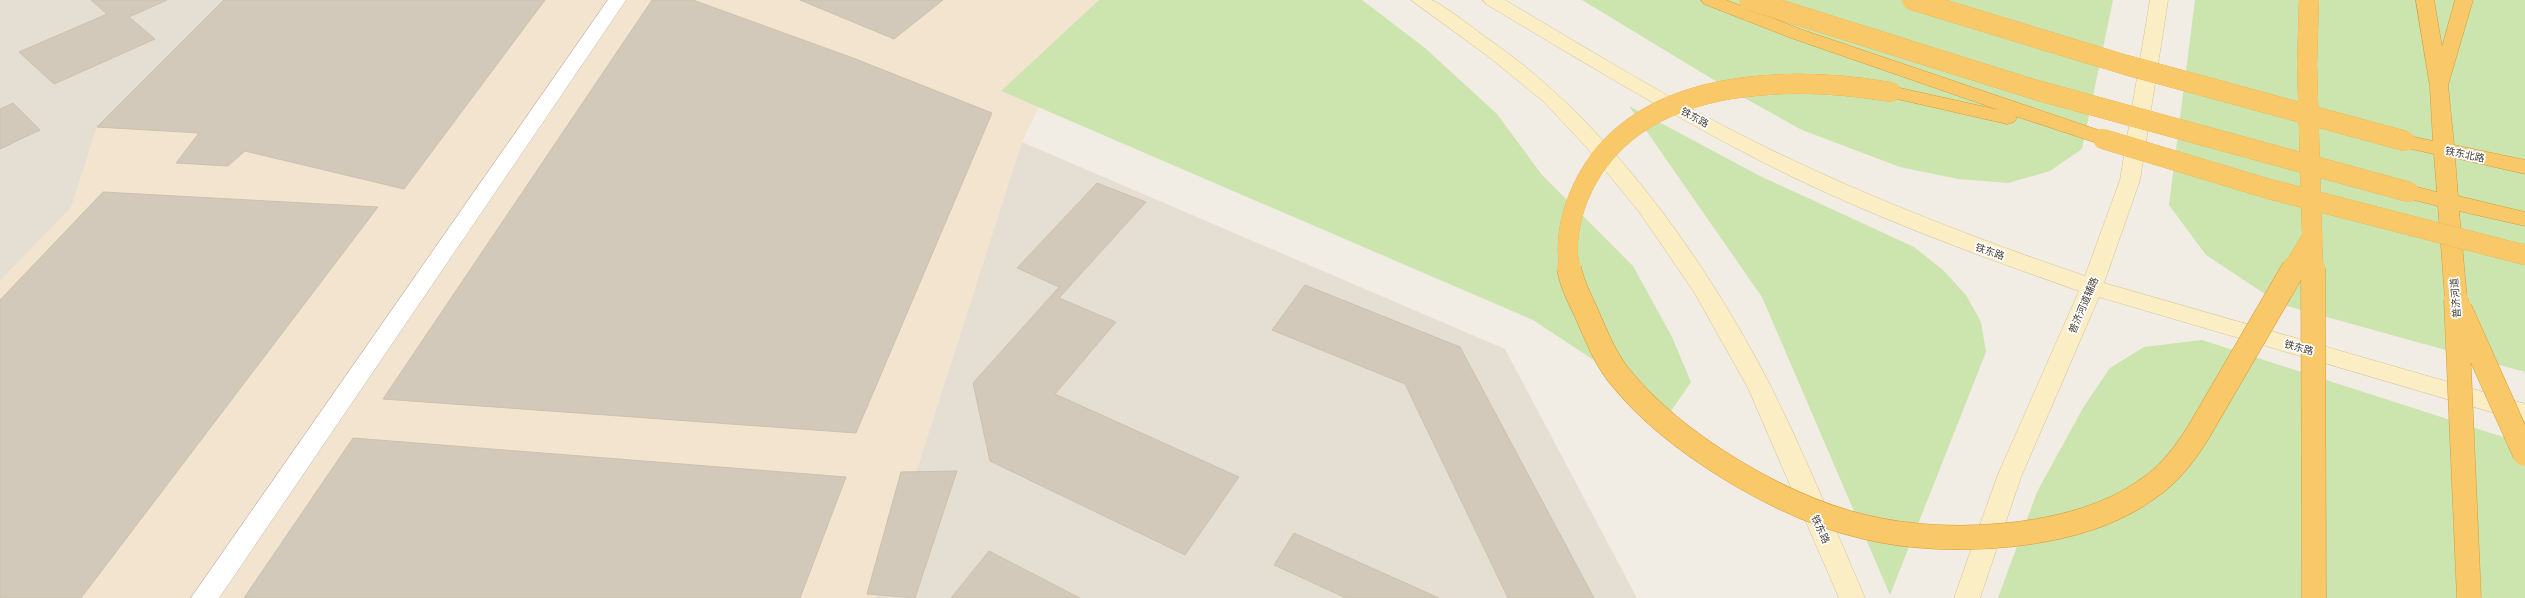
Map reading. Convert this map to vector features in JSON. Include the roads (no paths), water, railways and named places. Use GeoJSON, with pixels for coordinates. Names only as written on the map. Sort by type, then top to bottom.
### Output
{"type":"FeatureCollection","features":[{"type":"Feature","properties":{"kind":"highway"},"geometry":{"type":"LineString","coordinates":[[1710,0],[1797,34],[2103,139],[2269,189],[2525,255]]}},
{"type":"Feature","properties":{"kind":"highway"},"geometry":{"type":"LineString","coordinates":[[1749,0],[2036,90],[2409,192],[2525,219]]}},
{"type":"Feature","properties":{"kind":"highway","name":"铁东北路"},"geometry":{"type":"LineString","coordinates":[[1912,0],[2126,65],[2405,141],[2525,167]]}},
{"type":"Feature","properties":{"kind":"highway"},"geometry":{"type":"LineString","coordinates":[[2309,0],[2307,64],[2313,236],[2314,598]]}},
{"type":"Feature","properties":{"kind":"highway","name":"普济河道"},"geometry":{"type":"LineString","coordinates":[[2425,0],[2439,87],[2456,299],[2469,598]]}},
{"type":"Feature","properties":{"kind":"highway"},"geometry":{"type":"LineString","coordinates":[[2439,87],[2464,0]]}},
{"type":"Feature","properties":{"kind":"highway"},"geometry":{"type":"LineString","coordinates":[[2103,139],[1891,92],[1844,84],[1781,83],[1713,95],[1670,108],[1644,120],[1624,136],[1596,163],[1572,211],[1568,260],[1576,290],[1600,346],[1620,378],[1653,411],[1696,446],[1749,478],[1807,508],[1851,524],[1894,533],[1947,537],[2011,535],[2082,523],[2127,502],[2167,475],[2200,431],[2313,236]]}},
{"type":"Feature","properties":{"kind":"highway"},"geometry":{"type":"LineString","coordinates":[[2456,299],[2525,454]]}},
{"type":"Feature","properties":{"kind":"street"},"geometry":{"type":"LineString","coordinates":[[204,598],[617,0]]}},
{"type":"Feature","properties":{"kind":"street","name":"铁东路"},"geometry":{"type":"LineString","coordinates":[[1420,0],[1496,53],[1551,98],[1594,143],[1647,208],[1702,287],[1759,387],[1852,598]]}},
{"type":"Feature","properties":{"kind":"street","name":"铁东路"},"geometry":{"type":"LineString","coordinates":[[1492,0],[1635,85],[1759,152],[1894,214],[1974,246],[2092,287],[2525,413]]}},
{"type":"Feature","properties":{"kind":"street","name":"普济河道辅路"},"geometry":{"type":"LineString","coordinates":[[1967,598],[2009,477],[2092,287],[2130,180],[2159,0]]}}]}
